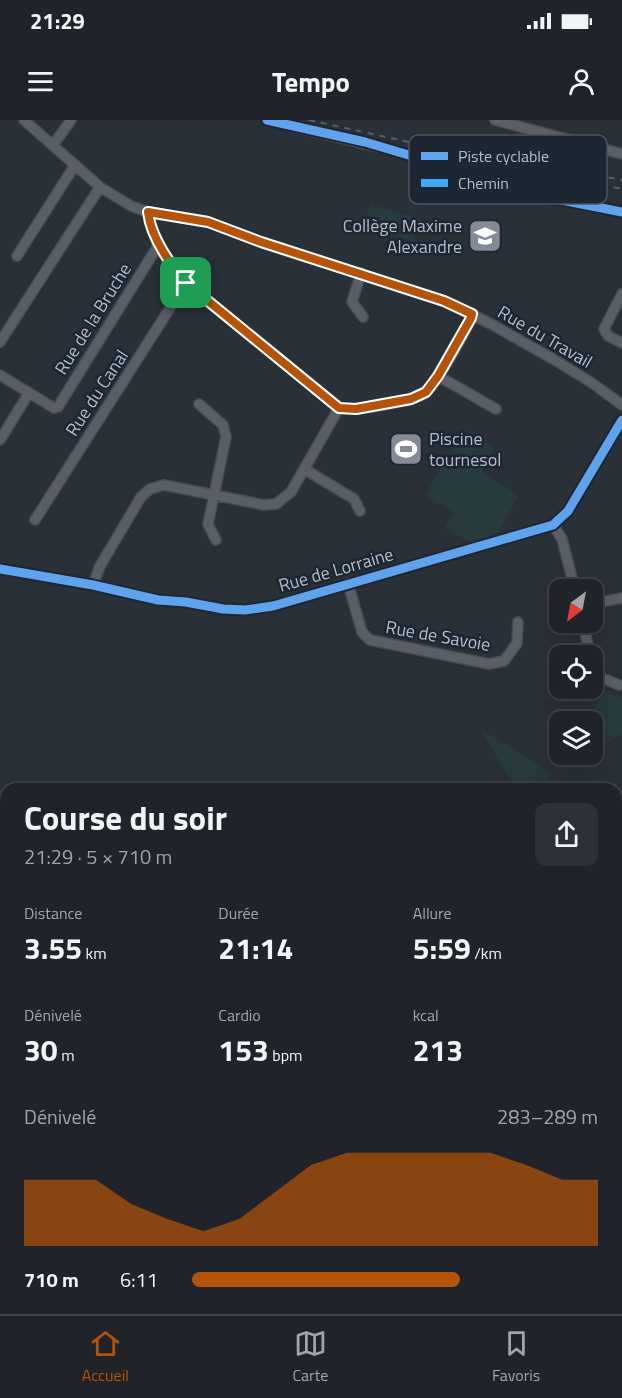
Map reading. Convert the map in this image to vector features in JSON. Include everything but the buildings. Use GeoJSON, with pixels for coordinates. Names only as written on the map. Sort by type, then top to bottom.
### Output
{"type":"FeatureCollection","features":[{"type":"Feature","properties":{"kind":"street","name":"Rue du Travail"},"geometry":{"type":"LineString","coordinates":[[24,120],[100,187],[125,203],[148,212],[208,222],[261,242],[444,301],[553,359],[622,405]]}},
{"type":"Feature","properties":{"kind":"street"},"geometry":{"type":"LineString","coordinates":[[53,145],[71,120]]}},
{"type":"Feature","properties":{"kind":"street"},"geometry":{"type":"LineString","coordinates":[[267,120],[378,147]]}},
{"type":"Feature","properties":{"kind":"street"},"geometry":{"type":"LineString","coordinates":[[495,120],[517,122],[560,135]]}},
{"type":"Feature","properties":{"kind":"street"},"geometry":{"type":"LineString","coordinates":[[607,149],[622,154]]}},
{"type":"Feature","properties":{"kind":"street"},"geometry":{"type":"LineString","coordinates":[[17,256],[75,165]]}},
{"type":"Feature","properties":{"kind":"street"},"geometry":{"type":"LineString","coordinates":[[0,342],[100,187]]}},
{"type":"Feature","properties":{"kind":"street"},"geometry":{"type":"LineString","coordinates":[[148,212],[159,244],[186,283],[339,408],[356,409],[411,399],[426,392],[438,376],[472,314]]}},
{"type":"Feature","properties":{"kind":"street","name":"Rue de la Bruche"},"geometry":{"type":"LineString","coordinates":[[29,393],[54,408],[58,407],[159,244]]}},
{"type":"Feature","properties":{"kind":"street"},"geometry":{"type":"LineString","coordinates":[[361,273],[352,302],[363,317]]}},
{"type":"Feature","properties":{"kind":"street","name":"Rue du Canal"},"geometry":{"type":"LineString","coordinates":[[35,520],[186,283]]}},
{"type":"Feature","properties":{"kind":"street"},"geometry":{"type":"LineString","coordinates":[[622,294],[604,329],[608,336],[622,343]]}},
{"type":"Feature","properties":{"kind":"street"},"geometry":{"type":"LineString","coordinates":[[0,375],[29,393],[0,440]]}},
{"type":"Feature","properties":{"kind":"street"},"geometry":{"type":"LineString","coordinates":[[438,376],[496,409]]}},
{"type":"Feature","properties":{"kind":"street"},"geometry":{"type":"LineString","coordinates":[[199,404],[223,425],[226,437],[208,524],[216,540]]}},
{"type":"Feature","properties":{"kind":"street"},"geometry":{"type":"LineString","coordinates":[[93,585],[100,566],[141,497],[150,489],[164,485],[264,505],[276,504],[291,492],[339,408]]}},
{"type":"Feature","properties":{"kind":"street"},"geometry":{"type":"LineString","coordinates":[[573,579],[562,539],[553,525],[568,511],[622,420]]}},
{"type":"Feature","properties":{"kind":"street"},"geometry":{"type":"LineString","coordinates":[[304,469],[354,500],[360,511]]}},
{"type":"Feature","properties":{"kind":"street","name":"Rue de Lorraine"},"geometry":{"type":"LineString","coordinates":[[0,569],[93,585],[159,600],[245,610],[273,606],[553,525]]}},
{"type":"Feature","properties":{"kind":"street","name":"Rue de Savoie"},"geometry":{"type":"LineString","coordinates":[[348,584],[362,632],[370,640],[489,664],[504,661],[517,643],[518,622]]}},
{"type":"Feature","properties":{"kind":"street"},"geometry":{"type":"LineString","coordinates":[[603,602],[622,598]]}},
{"type":"Feature","properties":{"kind":"street"},"geometry":{"type":"LineString","coordinates":[[603,679],[619,685]]}},
{"type":"Feature","properties":{"kind":"green space"},"geometry":{"type":"Polygon","coordinates":[[[370,204],[421,219],[414,242],[362,228],[370,204]]]}},
{"type":"Feature","properties":{"kind":"green space"},"geometry":{"type":"Polygon","coordinates":[[[464,430],[495,448],[482,472],[519,495],[496,535],[469,542],[445,527],[453,512],[425,495],[464,430]]]}},
{"type":"Feature","properties":{"kind":"green space"},"geometry":{"type":"Polygon","coordinates":[[[605,690],[620,698],[622,696],[622,734],[603,745],[603,711],[592,711],[599,699],[603,699],[605,690]]]}},
{"type":"Feature","properties":{"kind":"green space"},"geometry":{"type":"Polygon","coordinates":[[[480,729],[552,773],[546,783],[512,783],[480,729]]]}},
{"type":"Feature","properties":{"kind":"railway"},"geometry":{"type":"LineString","coordinates":[[309,120],[409,142]]}},
{"type":"Feature","properties":{"kind":"railway"},"geometry":{"type":"LineString","coordinates":[[607,177],[622,180]]}},
{"type":"Feature","properties":{"kind":"railway"},"geometry":{"type":"LineString","coordinates":[[607,186],[622,189]]}},
{"type":"Feature","properties":{"kind":"cycle path"},"geometry":{"type":"LineString","coordinates":[[267,120],[365,142],[409,155]]}},
{"type":"Feature","properties":{"kind":"cycle path"},"geometry":{"type":"LineString","coordinates":[[582,204],[622,212]]}},
{"type":"Feature","properties":{"kind":"cycle path"},"geometry":{"type":"LineString","coordinates":[[0,569],[93,585],[158,600],[186,602],[223,609],[245,610],[273,606],[553,525],[568,511],[622,420]]}},
{"type":"Feature","properties":{"kind":"place","name":"Collège Maxime Alexandre"},"geometry":{"type":"Point","coordinates":[485,236]}},
{"type":"Feature","properties":{"kind":"place","name":"Piscine tournesol"},"geometry":{"type":"Point","coordinates":[406,449]}},
{"type":"Feature","properties":{"kind":"route"},"geometry":{"type":"LineString","coordinates":[[148,212],[208,222],[261,242],[444,301],[472,314],[438,376],[426,392],[411,399],[347,410],[334,405],[186,283],[174,270],[159,244],[148,212]]}}]}
